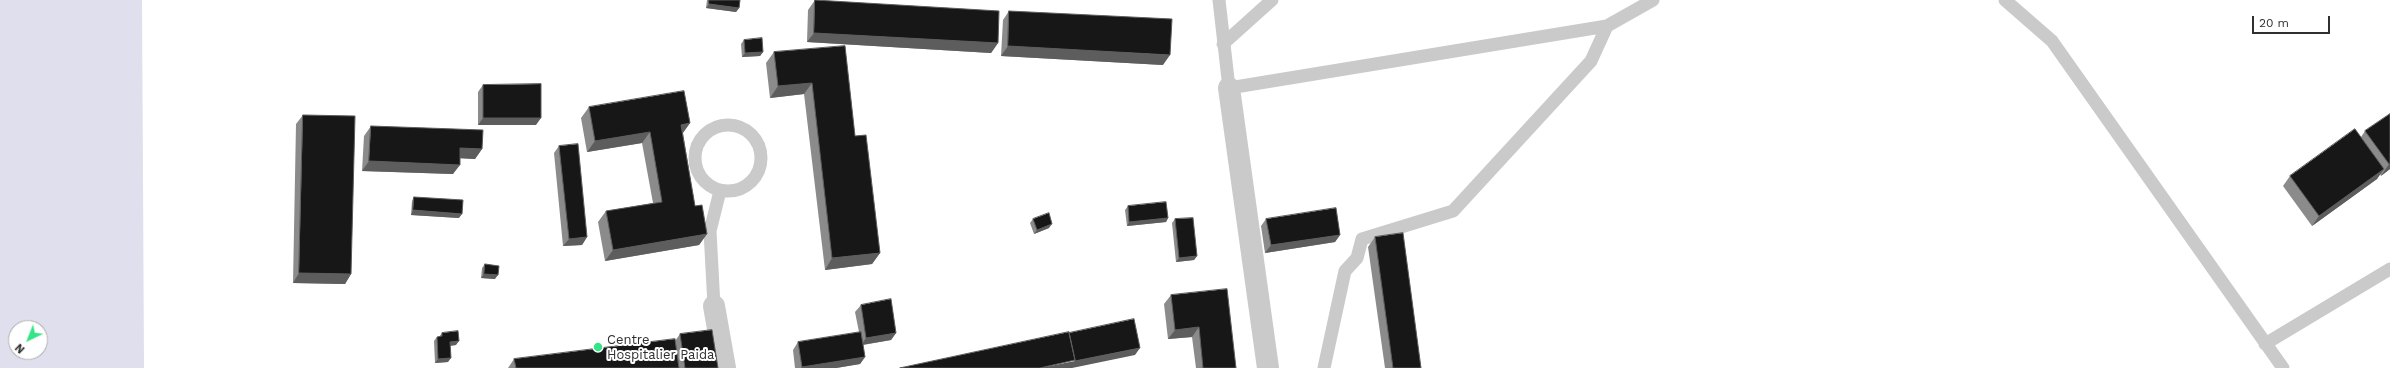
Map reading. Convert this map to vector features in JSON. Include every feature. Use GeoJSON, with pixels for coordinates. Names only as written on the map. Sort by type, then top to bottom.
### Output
{"type":"FeatureCollection","features":[{"type":"Feature","properties":{"kind":"street"},"geometry":{"type":"LineString","coordinates":[[1229,88],[1268,368]]}},
{"type":"Feature","properties":{"kind":"street"},"geometry":{"type":"LineString","coordinates":[[714,306],[725,368]]}},
{"type":"Feature","properties":{"kind":"lane"},"geometry":{"type":"LineString","coordinates":[[1218,0],[1222,44],[1229,88],[1607,26],[1653,0]]}},
{"type":"Feature","properties":{"kind":"lane"},"geometry":{"type":"LineString","coordinates":[[1222,44],[1272,0]]}},
{"type":"Feature","properties":{"kind":"lane"},"geometry":{"type":"LineString","coordinates":[[2005,0],[2052,41],[2283,368]]}},
{"type":"Feature","properties":{"kind":"lane"},"geometry":{"type":"LineString","coordinates":[[1324,368],[1345,271],[1357,258],[1362,240],[1453,211],[1591,61],[1607,26]]}},
{"type":"Feature","properties":{"kind":"lane"},"geometry":{"type":"LineString","coordinates":[[737,125],[754,136],[762,156],[757,177],[741,190],[720,191],[702,180],[694,160],[699,140],[716,126],[737,125]]}},
{"type":"Feature","properties":{"kind":"lane"},"geometry":{"type":"LineString","coordinates":[[714,306],[710,231],[720,191]]}},
{"type":"Feature","properties":{"kind":"lane"},"geometry":{"type":"LineString","coordinates":[[2265,344],[2390,269]]}},
{"type":"Feature","properties":{"kind":"shaded area"},"geometry":{"type":"Polygon","coordinates":[[[0,0],[142,0],[144,368],[0,368],[0,0]]]}},
{"type":"Feature","properties":{"kind":"building"},"geometry":{"type":"Polygon","coordinates":[[[709,0],[740,0],[739,8],[709,4],[709,0]]]}},
{"type":"Feature","properties":{"kind":"building"},"geometry":{"type":"Polygon","coordinates":[[[815,0],[999,11],[998,43],[814,33],[815,0]]]}},
{"type":"Feature","properties":{"kind":"building"},"geometry":{"type":"Polygon","coordinates":[[[1009,11],[1172,19],[1170,55],[1008,46],[1009,11]]]}},
{"type":"Feature","properties":{"kind":"building"},"geometry":{"type":"Polygon","coordinates":[[[762,38],[763,52],[745,53],[744,40],[762,38]]]}},
{"type":"Feature","properties":{"kind":"building"},"geometry":{"type":"Polygon","coordinates":[[[845,46],[855,136],[866,135],[880,253],[832,258],[812,83],[778,86],[774,52],[845,46]]]}},
{"type":"Feature","properties":{"kind":"building"},"geometry":{"type":"Polygon","coordinates":[[[541,84],[541,118],[483,118],[483,85],[541,84]]]}},
{"type":"Feature","properties":{"kind":"building"},"geometry":{"type":"Polygon","coordinates":[[[684,91],[690,123],[681,125],[695,206],[702,205],[707,234],[613,250],[606,211],[662,202],[650,132],[595,141],[589,107],[684,91]]]}},
{"type":"Feature","properties":{"kind":"building"},"geometry":{"type":"Polygon","coordinates":[[[2390,114],[2390,164],[2389,164],[2365,131],[2390,114]]]}},
{"type":"Feature","properties":{"kind":"building"},"geometry":{"type":"Polygon","coordinates":[[[303,115],[355,116],[351,274],[299,273],[303,115]]]}},
{"type":"Feature","properties":{"kind":"building"},"geometry":{"type":"Polygon","coordinates":[[[371,126],[483,130],[482,149],[460,148],[460,165],[369,161],[371,126]]]}},
{"type":"Feature","properties":{"kind":"building"},"geometry":{"type":"Polygon","coordinates":[[[2355,129],[2384,169],[2319,216],[2290,176],[2355,129]]]}},
{"type":"Feature","properties":{"kind":"building"},"geometry":{"type":"Polygon","coordinates":[[[578,144],[587,237],[569,239],[559,146],[578,144]]]}},
{"type":"Feature","properties":{"kind":"building"},"geometry":{"type":"Polygon","coordinates":[[[414,197],[463,200],[462,214],[413,210],[414,197]]]}},
{"type":"Feature","properties":{"kind":"building"},"geometry":{"type":"Polygon","coordinates":[[[1166,202],[1168,218],[1129,222],[1128,206],[1166,202]]]}},
{"type":"Feature","properties":{"kind":"building"},"geometry":{"type":"Polygon","coordinates":[[[1336,208],[1340,235],[1271,245],[1266,219],[1336,208]]]}},
{"type":"Feature","properties":{"kind":"building"},"geometry":{"type":"Polygon","coordinates":[[[1049,213],[1052,224],[1037,230],[1033,219],[1049,213]]]}},
{"type":"Feature","properties":{"kind":"building"},"geometry":{"type":"Polygon","coordinates":[[[1193,218],[1197,256],[1179,258],[1175,219],[1193,218]]]}},
{"type":"Feature","properties":{"kind":"building"},"geometry":{"type":"Polygon","coordinates":[[[1403,233],[1421,368],[1393,368],[1375,237],[1403,233]]]}},
{"type":"Feature","properties":{"kind":"building"},"geometry":{"type":"Polygon","coordinates":[[[485,264],[499,266],[498,275],[484,274],[485,264]]]}},
{"type":"Feature","properties":{"kind":"building"},"geometry":{"type":"Polygon","coordinates":[[[1227,289],[1236,368],[1203,368],[1199,327],[1175,330],[1171,295],[1227,289]]]}},
{"type":"Feature","properties":{"kind":"building"},"geometry":{"type":"Polygon","coordinates":[[[891,299],[896,333],[866,338],[861,305],[891,299]]]}},
{"type":"Feature","properties":{"kind":"building"},"geometry":{"type":"Polygon","coordinates":[[[1134,319],[1140,348],[1075,361],[1069,333],[1134,319]]]}},
{"type":"Feature","properties":{"kind":"building"},"geometry":{"type":"Polygon","coordinates":[[[712,330],[718,368],[685,368],[680,334],[712,330]]]}},
{"type":"Feature","properties":{"kind":"building"},"geometry":{"type":"Polygon","coordinates":[[[458,331],[459,341],[450,342],[451,358],[438,359],[437,337],[442,336],[442,333],[458,331]]]}},
{"type":"Feature","properties":{"kind":"building"},"geometry":{"type":"Polygon","coordinates":[[[861,332],[865,357],[802,367],[798,342],[861,332]]]}},
{"type":"Feature","properties":{"kind":"building"},"geometry":{"type":"Polygon","coordinates":[[[1069,332],[1075,360],[1040,368],[900,368],[1069,332]]]}},
{"type":"Feature","properties":{"kind":"building"},"geometry":{"type":"Polygon","coordinates":[[[675,339],[679,368],[516,368],[514,359],[675,339]]]}},
{"type":"Feature","properties":{"kind":"place","name":"Centre Hospitalier Paida"},"geometry":{"type":"Point","coordinates":[598,347]}}]}
